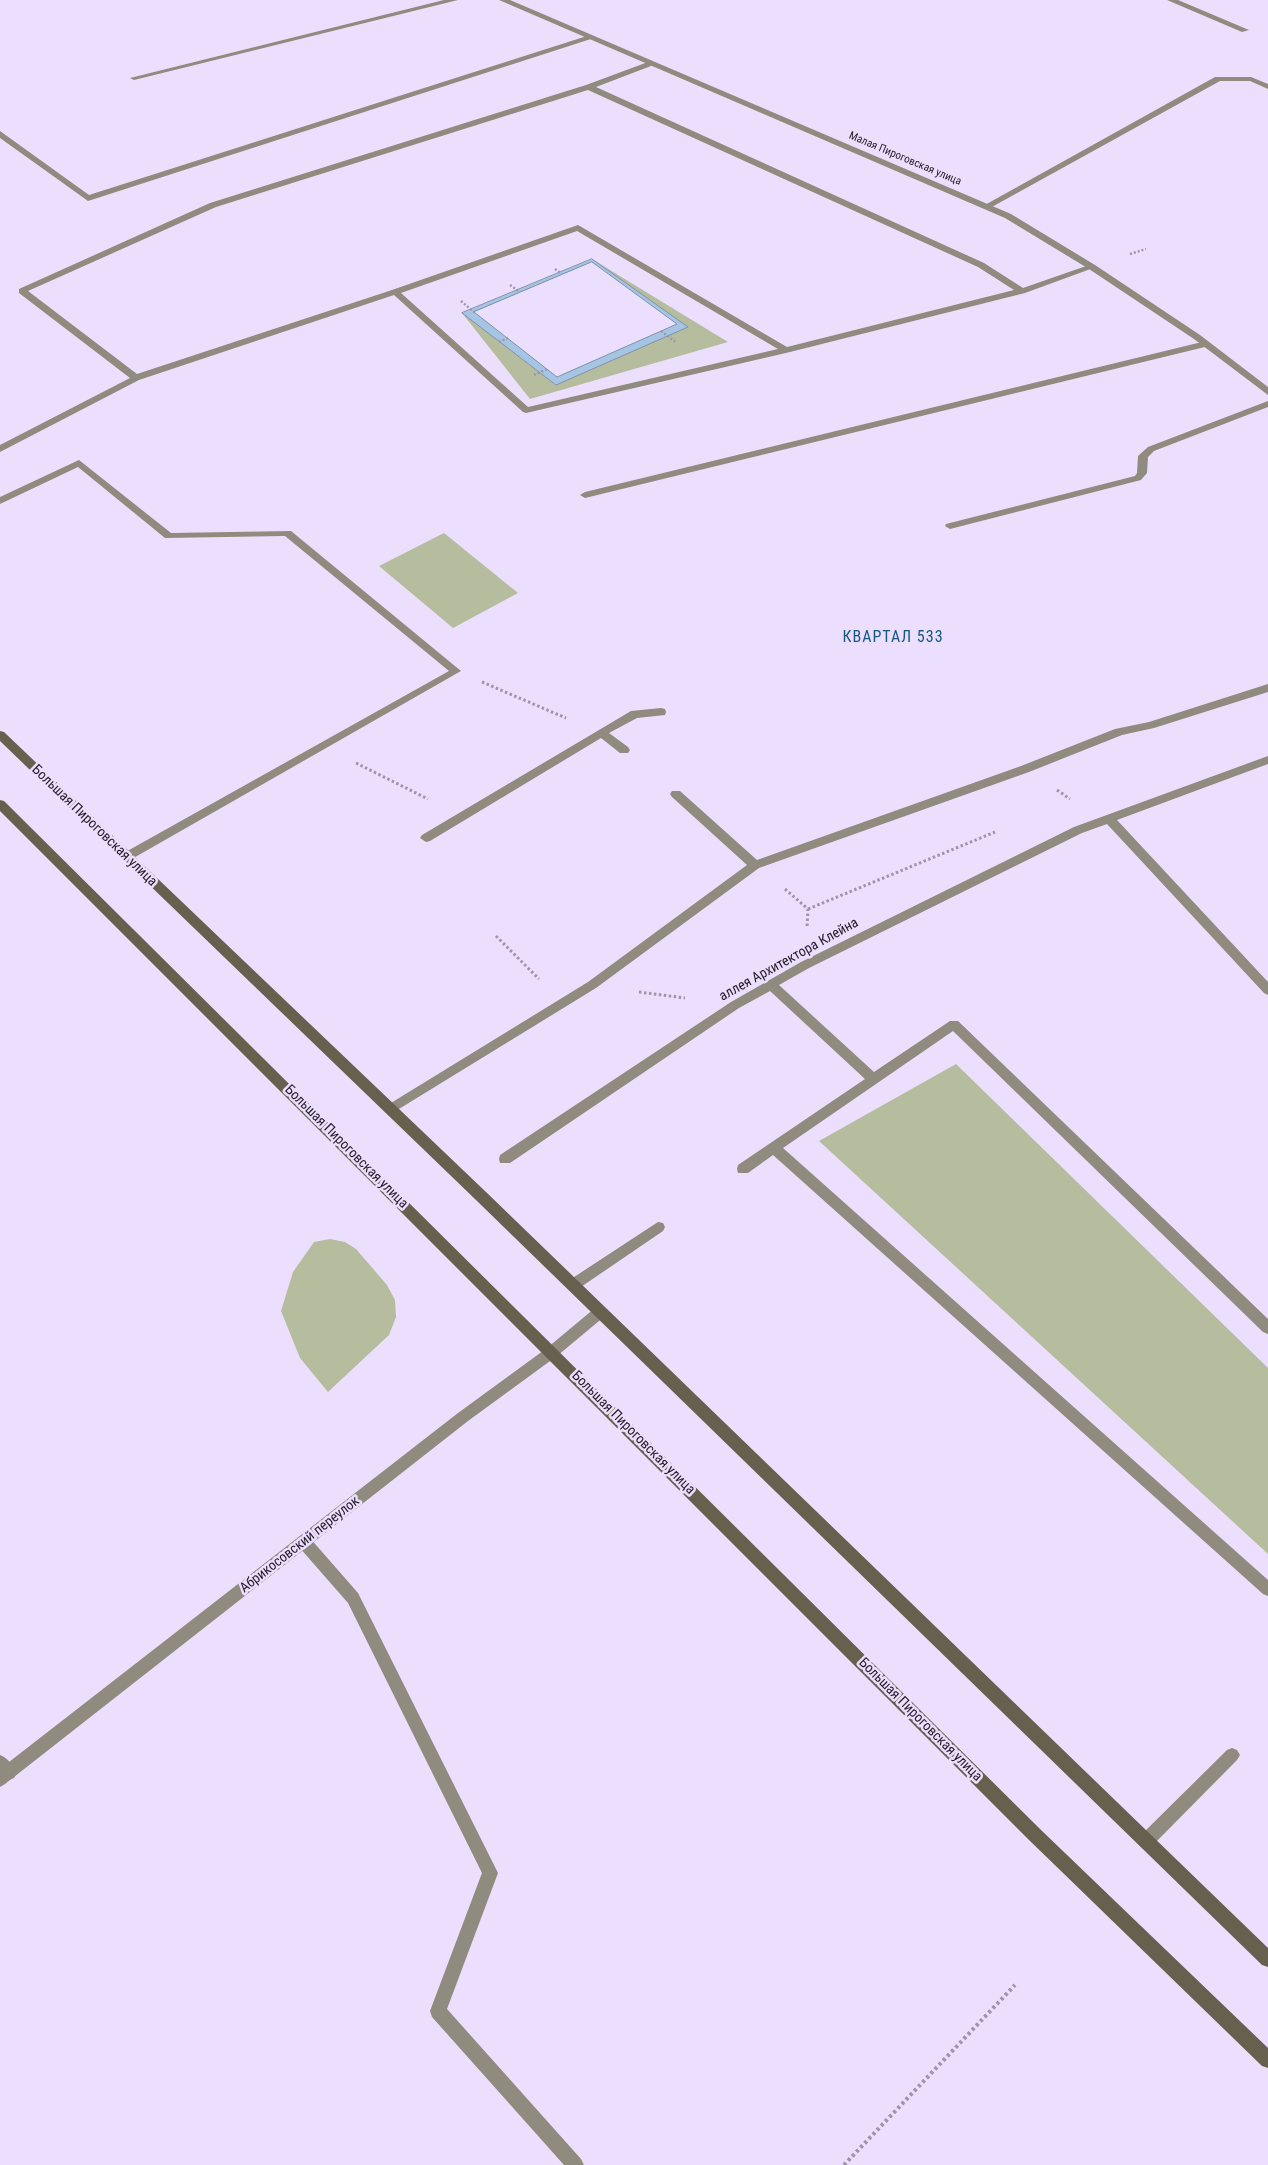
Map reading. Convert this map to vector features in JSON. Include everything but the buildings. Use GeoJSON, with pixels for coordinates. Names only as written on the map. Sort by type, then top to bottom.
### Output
{"type":"FeatureCollection","features":[{"type":"Feature","properties":{"kind":"main road","name":"Большая Пироговская улица"},"geometry":{"type":"LineString","coordinates":[[0,736],[573,1285],[1268,1959]]}},
{"type":"Feature","properties":{"kind":"main road","name":"Большая Пироговская улица"},"geometry":{"type":"LineString","coordinates":[[0,804],[1027,1827],[1268,2060]]}},
{"type":"Feature","properties":{"kind":"street"},"geometry":{"type":"LineString","coordinates":[[134,78],[454,0]]}},
{"type":"Feature","properties":{"kind":"street","name":"Малая Пироговская улица"},"geometry":{"type":"LineString","coordinates":[[503,0],[648,64],[987,206],[1092,267],[1206,344],[1268,392]]}},
{"type":"Feature","properties":{"kind":"street"},"geometry":{"type":"LineString","coordinates":[[1171,0],[1245,30]]}},
{"type":"Feature","properties":{"kind":"street"},"geometry":{"type":"LineString","coordinates":[[0,134],[88,198],[590,38]]}},
{"type":"Feature","properties":{"kind":"street"},"geometry":{"type":"LineString","coordinates":[[136,378],[22,291],[213,205],[589,87],[648,64]]}},
{"type":"Feature","properties":{"kind":"street"},"geometry":{"type":"LineString","coordinates":[[987,206],[1218,79],[1251,80],[1268,87]]}},
{"type":"Feature","properties":{"kind":"street"},"geometry":{"type":"LineString","coordinates":[[589,87],[981,265],[1022,291]]}},
{"type":"Feature","properties":{"kind":"street"},"geometry":{"type":"LineString","coordinates":[[0,449],[136,378],[395,292],[578,228],[786,350]]}},
{"type":"Feature","properties":{"kind":"street"},"geometry":{"type":"LineString","coordinates":[[395,292],[526,410],[786,350],[1022,291],[1092,267]]}},
{"type":"Feature","properties":{"kind":"street"},"geometry":{"type":"LineString","coordinates":[[585,495],[1206,344]]}},
{"type":"Feature","properties":{"kind":"street"},"geometry":{"type":"LineString","coordinates":[[950,526],[1138,478],[1142,473],[1143,456],[1151,449],[1268,404]]}},
{"type":"Feature","properties":{"kind":"street"},"geometry":{"type":"LineString","coordinates":[[0,501],[79,463],[169,536],[287,533],[456,671],[126,858]]}},
{"type":"Feature","properties":{"kind":"street"},"geometry":{"type":"LineString","coordinates":[[390,1109],[592,985],[756,865],[1025,769],[1119,732],[1150,725],[1268,688]]}},
{"type":"Feature","properties":{"kind":"street"},"geometry":{"type":"LineString","coordinates":[[426,838],[635,714],[660,712]]}},
{"type":"Feature","properties":{"kind":"street"},"geometry":{"type":"LineString","coordinates":[[601,733],[624,750]]}},
{"type":"Feature","properties":{"kind":"street","name":"аллея Архитектора Клейна"},"geometry":{"type":"LineString","coordinates":[[505,1158],[735,1005],[805,965],[1078,830],[1268,760]]}},
{"type":"Feature","properties":{"kind":"street"},"geometry":{"type":"LineString","coordinates":[[676,794],[756,865]]}},
{"type":"Feature","properties":{"kind":"street"},"geometry":{"type":"LineString","coordinates":[[1108,818],[1268,990]]}},
{"type":"Feature","properties":{"kind":"street"},"geometry":{"type":"LineString","coordinates":[[771,985],[874,1079]]}},
{"type":"Feature","properties":{"kind":"street"},"geometry":{"type":"LineString","coordinates":[[744,1169],[954,1024],[1268,1328]]}},
{"type":"Feature","properties":{"kind":"street"},"geometry":{"type":"LineString","coordinates":[[774,1148],[1268,1589]]}},
{"type":"Feature","properties":{"kind":"street"},"geometry":{"type":"LineString","coordinates":[[573,1285],[658,1227]]}},
{"type":"Feature","properties":{"kind":"street","name":"Абрикосовский переулок"},"geometry":{"type":"LineString","coordinates":[[3,1771],[304,1542],[462,1417],[552,1352],[600,1312]]}},
{"type":"Feature","properties":{"kind":"street"},"geometry":{"type":"LineString","coordinates":[[304,1542],[353,1598],[490,1873],[438,2011],[575,2165]]}},
{"type":"Feature","properties":{"kind":"street"},"geometry":{"type":"LineString","coordinates":[[1146,1841],[1232,1755]]}},
{"type":"Feature","properties":{"kind":"path"},"geometry":{"type":"LineString","coordinates":[[1127,256],[1146,249]]}},
{"type":"Feature","properties":{"kind":"path"},"geometry":{"type":"LineString","coordinates":[[471,309],[474,312]]}},
{"type":"Feature","properties":{"kind":"path"},"geometry":{"type":"LineString","coordinates":[[456,671],[601,733]]}},
{"type":"Feature","properties":{"kind":"path"},"geometry":{"type":"LineString","coordinates":[[322,747],[463,816]]}},
{"type":"Feature","properties":{"kind":"path"},"geometry":{"type":"LineString","coordinates":[[756,865],[808,909],[805,965]]}},
{"type":"Feature","properties":{"kind":"path"},"geometry":{"type":"LineString","coordinates":[[496,936],[563,1003]]}},
{"type":"Feature","properties":{"kind":"path"},"geometry":{"type":"LineString","coordinates":[[592,985],[735,1005]]}},
{"type":"Feature","properties":{"kind":"path"},"geometry":{"type":"LineString","coordinates":[[852,2165],[845,2163],[1015,1985]]}},
{"type":"Feature","properties":{"kind":"green space"},"geometry":{"type":"Polygon","coordinates":[[[592,259],[728,342],[530,399],[462,313],[556,385],[687,327],[592,259]]]}},
{"type":"Feature","properties":{"kind":"green space"},"geometry":{"type":"Polygon","coordinates":[[[444,533],[518,593],[453,628],[379,566],[444,533]]]}},
{"type":"Feature","properties":{"kind":"green space"},"geometry":{"type":"Polygon","coordinates":[[[956,1064],[1268,1368],[1268,1554],[819,1141],[956,1064]]]}},
{"type":"Feature","properties":{"kind":"green space"},"geometry":{"type":"Polygon","coordinates":[[[330,1239],[345,1242],[356,1249],[387,1285],[395,1300],[396,1317],[389,1335],[328,1392],[300,1358],[281,1311],[293,1272],[314,1242],[330,1239]]]}},
{"type":"Feature","properties":{"kind":"water"},"geometry":{"type":"Polygon","coordinates":[[[592,259],[688,327],[556,385],[462,313],[592,259]],[[592,262],[474,312],[557,377],[677,324],[592,262]]]}},
{"type":"Feature","properties":{"kind":"district","name":"КВАРТАЛ 533"},"geometry":{"type":"Point","coordinates":[893,638]}}]}
